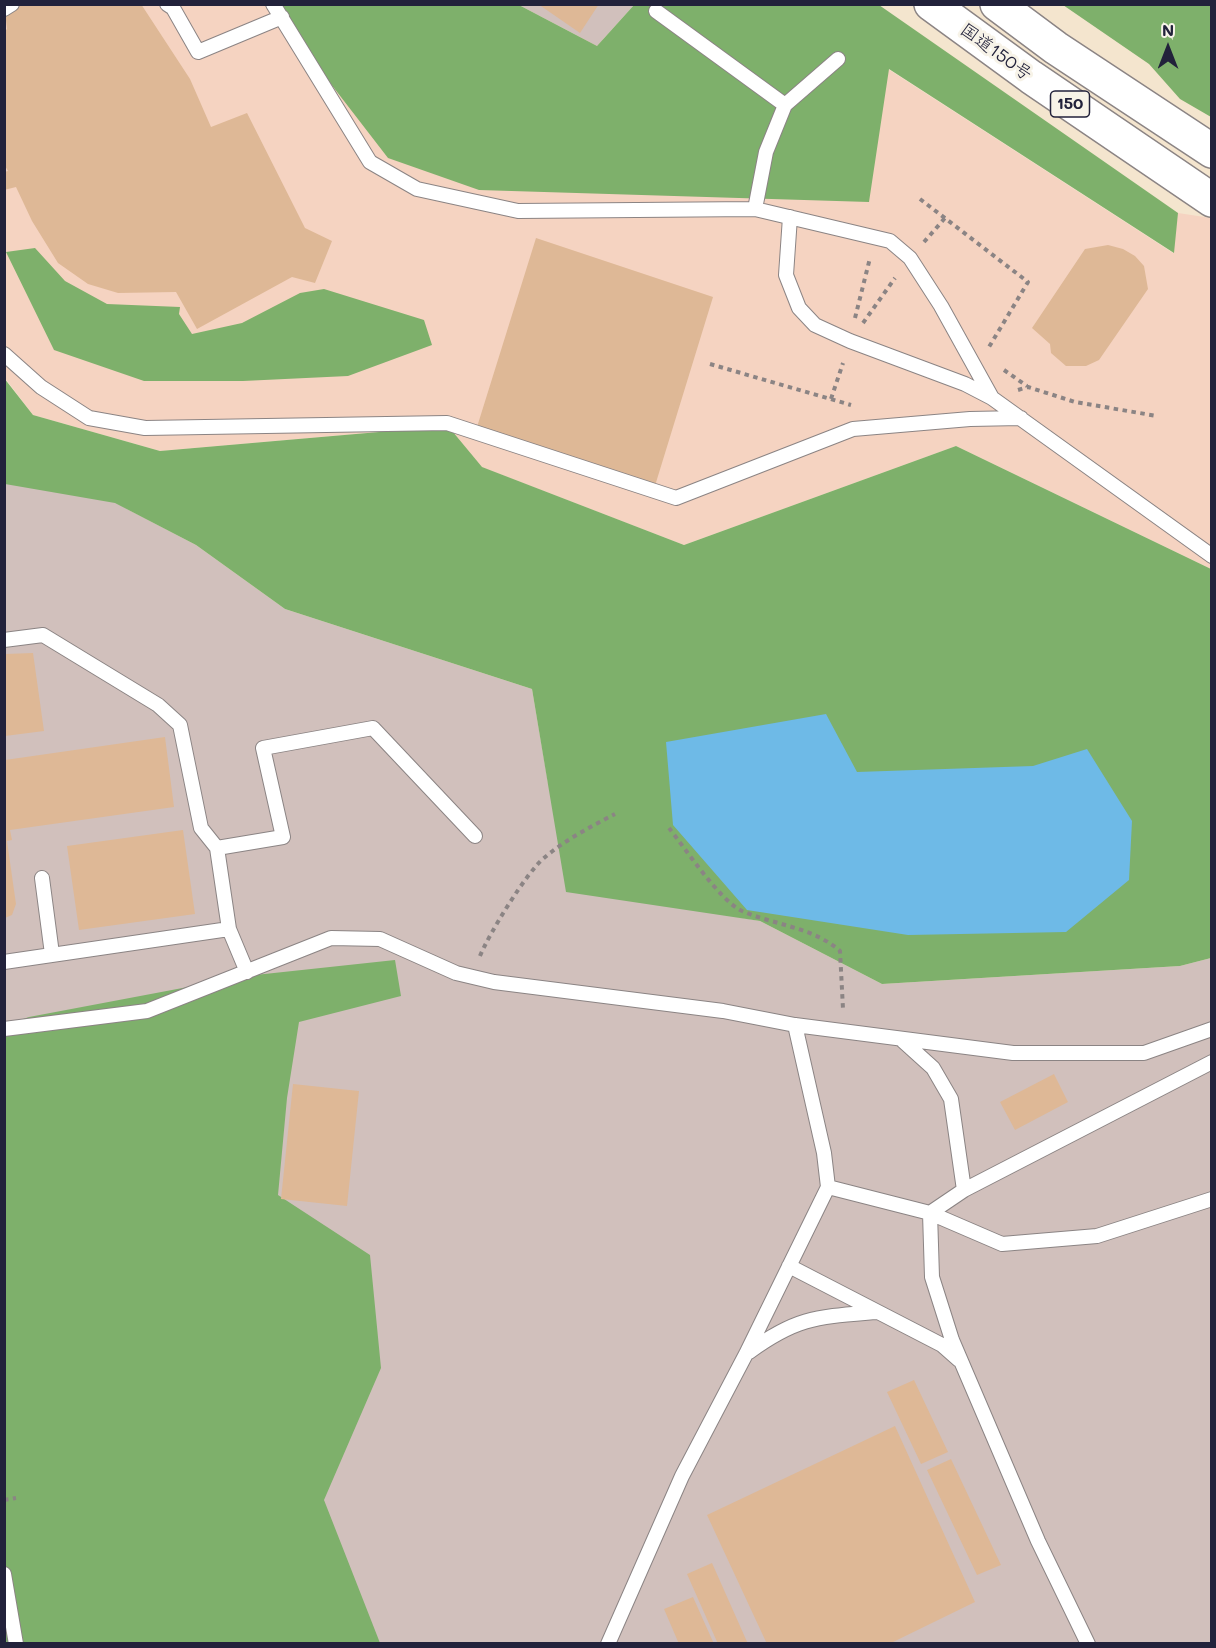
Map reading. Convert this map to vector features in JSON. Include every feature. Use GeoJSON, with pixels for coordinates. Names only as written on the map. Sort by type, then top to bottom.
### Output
{"type":"FeatureCollection","features":[{"type":"Feature","properties":{"kind":"highway","name":"国道150号"},"geometry":{"type":"LineString","coordinates":[[931,4],[1031,77],[1212,200]]}},
{"type":"Feature","properties":{"kind":"highway","name":"150"},"geometry":{"type":"LineString","coordinates":[[998,4],[1056,48],[1212,151]]}},
{"type":"Feature","properties":{"kind":"lane"},"geometry":{"type":"LineString","coordinates":[[4,9],[12,4]]}},
{"type":"Feature","properties":{"kind":"lane"},"geometry":{"type":"LineString","coordinates":[[167,4],[172,8],[198,51],[282,17]]}},
{"type":"Feature","properties":{"kind":"lane"},"geometry":{"type":"LineString","coordinates":[[273,4],[370,162],[417,189],[518,211],[755,209],[890,241],[910,258],[941,306],[992,398]]}},
{"type":"Feature","properties":{"kind":"lane"},"geometry":{"type":"LineString","coordinates":[[656,10],[786,105]]}},
{"type":"Feature","properties":{"kind":"lane"},"geometry":{"type":"LineString","coordinates":[[755,209],[766,152],[786,105],[838,60]]}},
{"type":"Feature","properties":{"kind":"lane"},"geometry":{"type":"LineString","coordinates":[[790,217],[786,275],[799,308],[815,325],[850,341],[965,384],[992,398],[1212,556]]}},
{"type":"Feature","properties":{"kind":"lane"},"geometry":{"type":"LineString","coordinates":[[4,354],[41,387],[89,418],[145,428],[447,423],[676,498],[853,429],[970,419],[1021,418]]}},
{"type":"Feature","properties":{"kind":"lane"},"geometry":{"type":"LineString","coordinates":[[4,640],[43,635],[159,705],[180,725],[201,828],[217,848],[229,928],[247,972]]}},
{"type":"Feature","properties":{"kind":"lane"},"geometry":{"type":"LineString","coordinates":[[217,848],[283,837],[263,748],[373,728],[475,836]]}},
{"type":"Feature","properties":{"kind":"lane"},"geometry":{"type":"LineString","coordinates":[[42,878],[52,954]]}},
{"type":"Feature","properties":{"kind":"lane"},"geometry":{"type":"LineString","coordinates":[[4,962],[229,928]]}},
{"type":"Feature","properties":{"kind":"lane"},"geometry":{"type":"LineString","coordinates":[[4,1029],[147,1011],[331,938],[380,939],[456,973],[494,982],[723,1011],[795,1025],[1013,1053],[1144,1053],[1212,1029]]}},
{"type":"Feature","properties":{"kind":"lane"},"geometry":{"type":"LineString","coordinates":[[608,1644],[682,1476],[746,1354],[828,1187],[824,1153],[795,1025]]}},
{"type":"Feature","properties":{"kind":"lane"},"geometry":{"type":"LineString","coordinates":[[902,1040],[933,1068],[951,1099],[964,1190]]}},
{"type":"Feature","properties":{"kind":"lane"},"geometry":{"type":"LineString","coordinates":[[930,1214],[964,1190],[1212,1062]]}},
{"type":"Feature","properties":{"kind":"lane"},"geometry":{"type":"LineString","coordinates":[[828,1187],[930,1214],[1002,1244],[1097,1236],[1212,1198]]}},
{"type":"Feature","properties":{"kind":"lane"},"geometry":{"type":"LineString","coordinates":[[930,1214],[932,1277],[961,1362],[1038,1541],[1088,1644]]}},
{"type":"Feature","properties":{"kind":"lane"},"geometry":{"type":"LineString","coordinates":[[789,1266],[942,1345],[961,1362]]}},
{"type":"Feature","properties":{"kind":"lane"},"geometry":{"type":"LineString","coordinates":[[746,1354],[795,1323],[824,1316],[878,1312]]}},
{"type":"Feature","properties":{"kind":"lane"},"geometry":{"type":"LineString","coordinates":[[4,1574],[16,1644]]}},
{"type":"Feature","properties":{"kind":"path"},"geometry":{"type":"LineString","coordinates":[[920,199],[1028,282],[975,370]]}},
{"type":"Feature","properties":{"kind":"path"},"geometry":{"type":"LineString","coordinates":[[831,399],[850,341],[875,238]]}},
{"type":"Feature","properties":{"kind":"path"},"geometry":{"type":"LineString","coordinates":[[494,982],[497,962],[479,957],[488,937],[542,860],[581,831],[615,814]]}},
{"type":"Feature","properties":{"kind":"path"},"geometry":{"type":"LineString","coordinates":[[669,828],[723,895],[740,910],[826,939],[840,951],[843,1031]]}},
{"type":"Feature","properties":{"kind":"path"},"geometry":{"type":"LineString","coordinates":[[4,1500],[16,1498]]}},
{"type":"Feature","properties":{"kind":"shaded area"},"geometry":{"type":"Polygon","coordinates":[[[5,5],[270,5],[888,69],[1173,253],[1178,213],[1211,218],[1211,569],[956,446],[684,545],[481,467],[448,426],[160,451],[33,415],[5,378],[5,5]]]}},
{"type":"Feature","properties":{"kind":"shaded area"},"geometry":{"type":"Polygon","coordinates":[[[519,5],[634,5],[597,46],[519,5]]]}},
{"type":"Feature","properties":{"kind":"shaded area"},"geometry":{"type":"Polygon","coordinates":[[[4,430],[127,509],[196,545],[285,609],[532,689],[548,783],[732,916],[760,921],[882,984],[1180,966],[1211,958],[1211,1643],[5,1643],[4,430]]]}},
{"type":"Feature","properties":{"kind":"green space"},"geometry":{"type":"Polygon","coordinates":[[[270,5],[519,5],[597,46],[634,5],[879,5],[1178,213],[1174,253],[889,69],[869,202],[479,190],[388,158],[270,5]]]}},
{"type":"Feature","properties":{"kind":"green space"},"geometry":{"type":"Polygon","coordinates":[[[1063,5],[1211,5],[1211,117],[1180,99],[1149,64],[1063,5]]]}},
{"type":"Feature","properties":{"kind":"green space"},"geometry":{"type":"Polygon","coordinates":[[[35,248],[65,281],[107,304],[180,307],[179,314],[192,334],[242,323],[300,293],[324,289],[424,320],[432,345],[348,376],[243,381],[144,381],[54,350],[6,252],[35,248]]]}},
{"type":"Feature","properties":{"kind":"green space"},"geometry":{"type":"Polygon","coordinates":[[[4,378],[33,415],[160,451],[448,426],[482,467],[684,545],[956,446],[1211,569],[1211,958],[1180,966],[882,984],[760,921],[566,892],[532,689],[285,609],[196,545],[115,503],[5,484],[4,378]]]}},
{"type":"Feature","properties":{"kind":"green space"},"geometry":{"type":"Polygon","coordinates":[[[395,960],[401,996],[299,1022],[287,1098],[278,1195],[370,1255],[381,1368],[324,1500],[380,1643],[5,1644],[5,1025],[29,1017],[246,976],[395,960]]]}},
{"type":"Feature","properties":{"kind":"water"},"geometry":{"type":"Polygon","coordinates":[[[826,714],[857,772],[1033,766],[1087,749],[1132,821],[1129,880],[1066,932],[908,935],[747,910],[673,825],[666,742],[826,714]]]}},
{"type":"Feature","properties":{"kind":"building"},"geometry":{"type":"Polygon","coordinates":[[[4,4],[141,4],[190,79],[211,127],[247,113],[305,228],[332,241],[315,283],[292,277],[197,329],[176,292],[118,293],[88,284],[58,263],[32,221],[16,187],[4,190],[4,172],[8,171],[4,164],[4,32],[7,29],[4,4]]]}},
{"type":"Feature","properties":{"kind":"building"},"geometry":{"type":"Polygon","coordinates":[[[538,4],[599,4],[580,33],[538,4]]]}},
{"type":"Feature","properties":{"kind":"building"},"geometry":{"type":"Polygon","coordinates":[[[536,238],[713,297],[654,489],[477,427],[536,238]]]}},
{"type":"Feature","properties":{"kind":"building"},"geometry":{"type":"Polygon","coordinates":[[[1108,245],[1123,249],[1135,256],[1144,266],[1148,289],[1099,360],[1086,366],[1066,366],[1051,353],[1050,344],[1032,328],[1085,249],[1108,245]]]}},
{"type":"Feature","properties":{"kind":"building"},"geometry":{"type":"Polygon","coordinates":[[[33,653],[44,731],[5,736],[5,654],[33,653]]]}},
{"type":"Feature","properties":{"kind":"building"},"geometry":{"type":"Polygon","coordinates":[[[165,737],[174,807],[10,830],[12,840],[7,841],[16,904],[12,915],[5,918],[5,760],[165,737]]]}},
{"type":"Feature","properties":{"kind":"building"},"geometry":{"type":"Polygon","coordinates":[[[183,830],[195,914],[79,930],[67,846],[183,830]]]}},
{"type":"Feature","properties":{"kind":"building"},"geometry":{"type":"Polygon","coordinates":[[[1054,1074],[1068,1102],[1015,1130],[1000,1102],[1054,1074]]]}},
{"type":"Feature","properties":{"kind":"building"},"geometry":{"type":"Polygon","coordinates":[[[293,1084],[359,1091],[347,1206],[281,1199],[293,1084]]]}},
{"type":"Feature","properties":{"kind":"building"},"geometry":{"type":"Polygon","coordinates":[[[914,1380],[948,1452],[921,1464],[887,1392],[914,1380]]]}},
{"type":"Feature","properties":{"kind":"building"},"geometry":{"type":"Polygon","coordinates":[[[895,1426],[975,1602],[889,1644],[767,1644],[707,1515],[895,1426]]]}},
{"type":"Feature","properties":{"kind":"building"},"geometry":{"type":"Polygon","coordinates":[[[951,1459],[1001,1565],[977,1575],[927,1470],[951,1459]]]}},
{"type":"Feature","properties":{"kind":"building"},"geometry":{"type":"Polygon","coordinates":[[[712,1563],[748,1644],[718,1644],[687,1574],[712,1563]]]}},
{"type":"Feature","properties":{"kind":"building"},"geometry":{"type":"Polygon","coordinates":[[[693,1597],[714,1644],[679,1644],[664,1609],[693,1597]]]}}]}
